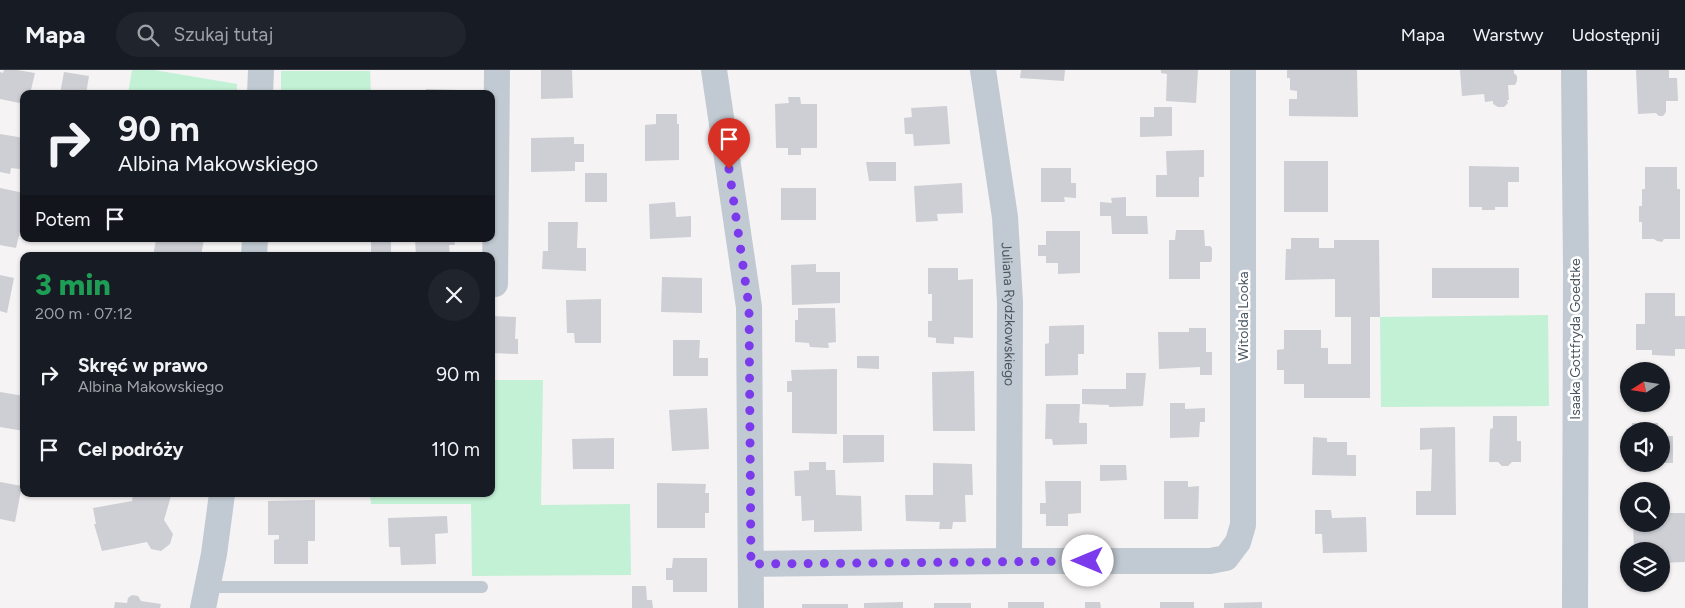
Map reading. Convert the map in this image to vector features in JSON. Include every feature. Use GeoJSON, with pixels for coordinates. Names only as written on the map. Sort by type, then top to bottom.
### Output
{"type":"FeatureCollection","features":[{"type":"Feature","properties":{"kind":"street"},"geometry":{"type":"LineString","coordinates":[[260,90],[261,70]]}},
{"type":"Feature","properties":{"kind":"street"},"geometry":{"type":"LineString","coordinates":[[495,284],[496,70]]}},
{"type":"Feature","properties":{"kind":"street"},"geometry":{"type":"LineString","coordinates":[[714,70],[749,307],[751,608]]}},
{"type":"Feature","properties":{"kind":"street","name":"Juliana Rydzkowskiego"},"geometry":{"type":"LineString","coordinates":[[983,70],[1005,217],[1008,264],[1010,302],[1009,561]]}},
{"type":"Feature","properties":{"kind":"street","name":"Witolda Looka"},"geometry":{"type":"LineString","coordinates":[[1009,561],[1210,561],[1226,558],[1238,542],[1243,525],[1243,70]]}},
{"type":"Feature","properties":{"kind":"street","name":"Isaaka Gottfryda Goedtke"},"geometry":{"type":"LineString","coordinates":[[1574,70],[1576,258],[1575,608]]}},
{"type":"Feature","properties":{"kind":"street"},"geometry":{"type":"LineString","coordinates":[[205,597],[214,554],[222,497]]}},
{"type":"Feature","properties":{"kind":"street"},"geometry":{"type":"LineString","coordinates":[[751,564],[1009,561]]}},
{"type":"Feature","properties":{"kind":"lane"},"geometry":{"type":"LineString","coordinates":[[205,597],[482,587]]}},
{"type":"Feature","properties":{"kind":"green space"},"geometry":{"type":"Polygon","coordinates":[[[132,70],[154,70],[237,84],[237,90],[129,90],[132,70]]]}},
{"type":"Feature","properties":{"kind":"green space"},"geometry":{"type":"Polygon","coordinates":[[[281,71],[370,71],[371,90],[281,90],[281,71]]]}},
{"type":"Feature","properties":{"kind":"green space"},"geometry":{"type":"Polygon","coordinates":[[[1548,315],[1549,406],[1381,407],[1380,317],[1548,315]]]}},
{"type":"Feature","properties":{"kind":"green space"},"geometry":{"type":"Polygon","coordinates":[[[495,380],[543,380],[541,505],[630,504],[631,575],[472,576],[471,504],[371,504],[370,497],[495,497],[495,380]]]}},
{"type":"Feature","properties":{"kind":"building"},"geometry":{"type":"Polygon","coordinates":[[[4,70],[17,70],[35,73],[31,90],[20,90],[20,103],[0,99],[0,72],[3,73],[4,70]]]}},
{"type":"Feature","properties":{"kind":"building"},"geometry":{"type":"Polygon","coordinates":[[[541,70],[572,70],[573,98],[541,99],[541,70]]]}},
{"type":"Feature","properties":{"kind":"building"},"geometry":{"type":"Polygon","coordinates":[[[1021,70],[1065,70],[1064,81],[1020,78],[1021,70]]]}},
{"type":"Feature","properties":{"kind":"building"},"geometry":{"type":"Polygon","coordinates":[[[1161,70],[1198,70],[1196,103],[1166,101],[1167,74],[1161,73],[1161,70]]]}},
{"type":"Feature","properties":{"kind":"building"},"geometry":{"type":"Polygon","coordinates":[[[1287,70],[1357,70],[1358,117],[1289,116],[1289,99],[1297,99],[1297,91],[1290,90],[1290,78],[1287,78],[1287,70]]]}},
{"type":"Feature","properties":{"kind":"building"},"geometry":{"type":"Polygon","coordinates":[[[1460,70],[1514,70],[1517,81],[1515,85],[1508,85],[1508,103],[1504,107],[1498,107],[1493,104],[1493,101],[1485,102],[1484,94],[1462,96],[1460,70]]]}},
{"type":"Feature","properties":{"kind":"building"},"geometry":{"type":"Polygon","coordinates":[[[1636,70],[1669,70],[1669,78],[1677,78],[1678,101],[1666,101],[1666,112],[1663,116],[1659,116],[1656,113],[1638,114],[1636,70]]]}},
{"type":"Feature","properties":{"kind":"building"},"geometry":{"type":"Polygon","coordinates":[[[64,72],[89,76],[87,90],[61,90],[64,72]]]}},
{"type":"Feature","properties":{"kind":"building"},"geometry":{"type":"Polygon","coordinates":[[[426,89],[461,90],[426,90],[426,89]]]}},
{"type":"Feature","properties":{"kind":"building"},"geometry":{"type":"Polygon","coordinates":[[[788,97],[800,97],[801,104],[817,104],[817,148],[801,148],[801,155],[788,155],[788,148],[776,148],[775,104],[789,103],[788,97]]]}},
{"type":"Feature","properties":{"kind":"building"},"geometry":{"type":"Polygon","coordinates":[[[947,106],[950,144],[914,146],[913,134],[905,134],[904,118],[912,117],[911,108],[947,106]]]}},
{"type":"Feature","properties":{"kind":"building"},"geometry":{"type":"Polygon","coordinates":[[[1154,107],[1172,107],[1172,136],[1140,137],[1140,117],[1154,117],[1154,107]]]}},
{"type":"Feature","properties":{"kind":"building"},"geometry":{"type":"Polygon","coordinates":[[[656,114],[677,114],[677,124],[679,124],[679,160],[645,161],[645,125],[656,124],[656,114]]]}},
{"type":"Feature","properties":{"kind":"building"},"geometry":{"type":"Polygon","coordinates":[[[0,134],[20,137],[20,169],[11,168],[10,174],[0,172],[0,134]]]}},
{"type":"Feature","properties":{"kind":"building"},"geometry":{"type":"Polygon","coordinates":[[[574,137],[574,144],[584,144],[584,162],[575,162],[575,171],[531,172],[531,138],[574,137]]]}},
{"type":"Feature","properties":{"kind":"building"},"geometry":{"type":"Polygon","coordinates":[[[1204,150],[1204,177],[1199,177],[1199,197],[1156,197],[1156,175],[1167,175],[1166,151],[1204,150]]]}},
{"type":"Feature","properties":{"kind":"building"},"geometry":{"type":"Polygon","coordinates":[[[1284,161],[1328,161],[1328,212],[1284,212],[1284,161]]]}},
{"type":"Feature","properties":{"kind":"building"},"geometry":{"type":"Polygon","coordinates":[[[866,162],[896,162],[896,181],[869,181],[866,162]]]}},
{"type":"Feature","properties":{"kind":"building"},"geometry":{"type":"Polygon","coordinates":[[[1469,166],[1519,167],[1519,182],[1508,182],[1508,207],[1482,210],[1482,207],[1469,207],[1469,166]]]}},
{"type":"Feature","properties":{"kind":"building"},"geometry":{"type":"Polygon","coordinates":[[[1645,167],[1677,167],[1677,189],[1680,189],[1680,239],[1664,239],[1662,242],[1654,239],[1642,239],[1642,222],[1639,222],[1639,206],[1642,206],[1642,189],[1645,189],[1645,167]]]}},
{"type":"Feature","properties":{"kind":"building"},"geometry":{"type":"Polygon","coordinates":[[[1041,168],[1071,168],[1071,183],[1076,183],[1076,198],[1064,197],[1065,202],[1041,202],[1041,168]]]}},
{"type":"Feature","properties":{"kind":"building"},"geometry":{"type":"Polygon","coordinates":[[[585,173],[607,173],[607,202],[585,202],[585,173]]]}},
{"type":"Feature","properties":{"kind":"building"},"geometry":{"type":"Polygon","coordinates":[[[962,183],[963,213],[937,214],[938,221],[916,222],[914,186],[962,183]]]}},
{"type":"Feature","properties":{"kind":"building"},"geometry":{"type":"Polygon","coordinates":[[[0,188],[20,192],[20,232],[16,248],[0,245],[0,188]]]}},
{"type":"Feature","properties":{"kind":"building"},"geometry":{"type":"Polygon","coordinates":[[[781,188],[816,188],[816,220],[781,220],[781,188]]]}},
{"type":"Feature","properties":{"kind":"building"},"geometry":{"type":"Polygon","coordinates":[[[1126,197],[1126,216],[1147,216],[1148,234],[1112,234],[1111,216],[1100,216],[1100,202],[1112,203],[1111,198],[1126,197]]]}},
{"type":"Feature","properties":{"kind":"building"},"geometry":{"type":"Polygon","coordinates":[[[675,202],[676,217],[691,216],[691,237],[650,239],[649,204],[675,202]]]}},
{"type":"Feature","properties":{"kind":"building"},"geometry":{"type":"Polygon","coordinates":[[[548,222],[578,222],[577,248],[586,248],[586,271],[542,269],[543,251],[548,251],[548,222]]]}},
{"type":"Feature","properties":{"kind":"building"},"geometry":{"type":"Polygon","coordinates":[[[1176,230],[1204,230],[1205,246],[1212,248],[1212,259],[1211,262],[1200,262],[1200,279],[1169,279],[1169,240],[1175,240],[1176,230]]]}},
{"type":"Feature","properties":{"kind":"building"},"geometry":{"type":"Polygon","coordinates":[[[1046,231],[1080,231],[1080,273],[1058,274],[1058,263],[1046,263],[1046,256],[1038,256],[1038,245],[1046,245],[1046,231]]]}},
{"type":"Feature","properties":{"kind":"building"},"geometry":{"type":"Polygon","coordinates":[[[1291,238],[1319,238],[1319,248],[1334,248],[1334,240],[1379,240],[1380,317],[1370,317],[1370,398],[1304,398],[1304,384],[1284,384],[1284,370],[1277,370],[1277,350],[1284,349],[1284,330],[1321,330],[1321,348],[1328,348],[1328,364],[1351,364],[1351,317],[1335,317],[1335,279],[1285,280],[1286,249],[1291,249],[1291,238]]]}},
{"type":"Feature","properties":{"kind":"building"},"geometry":{"type":"Polygon","coordinates":[[[156,242],[203,242],[202,252],[154,252],[156,242]]]}},
{"type":"Feature","properties":{"kind":"building"},"geometry":{"type":"Polygon","coordinates":[[[371,242],[391,242],[391,252],[371,252],[371,242]]]}},
{"type":"Feature","properties":{"kind":"building"},"geometry":{"type":"Polygon","coordinates":[[[415,242],[454,242],[455,245],[449,245],[450,252],[416,252],[415,242]]]}},
{"type":"Feature","properties":{"kind":"building"},"geometry":{"type":"Polygon","coordinates":[[[816,264],[816,272],[840,272],[840,303],[792,305],[791,265],[816,264]]]}},
{"type":"Feature","properties":{"kind":"building"},"geometry":{"type":"Polygon","coordinates":[[[928,268],[958,268],[958,280],[973,279],[973,338],[954,337],[954,344],[936,343],[936,338],[928,337],[928,321],[932,321],[932,294],[928,294],[928,268]]]}},
{"type":"Feature","properties":{"kind":"building"},"geometry":{"type":"Polygon","coordinates":[[[1432,268],[1519,268],[1519,298],[1432,298],[1432,268]]]}},
{"type":"Feature","properties":{"kind":"building"},"geometry":{"type":"Polygon","coordinates":[[[0,275],[14,278],[7,313],[0,311],[0,275]]]}},
{"type":"Feature","properties":{"kind":"building"},"geometry":{"type":"Polygon","coordinates":[[[662,277],[702,278],[702,313],[661,312],[662,277]]]}},
{"type":"Feature","properties":{"kind":"building"},"geometry":{"type":"Polygon","coordinates":[[[1645,293],[1675,293],[1675,316],[1685,316],[1685,349],[1675,349],[1675,356],[1652,355],[1652,350],[1636,350],[1636,324],[1645,324],[1645,293]]]}},
{"type":"Feature","properties":{"kind":"building"},"geometry":{"type":"Polygon","coordinates":[[[601,299],[601,343],[575,343],[574,333],[567,333],[566,300],[601,299]]]}},
{"type":"Feature","properties":{"kind":"building"},"geometry":{"type":"Polygon","coordinates":[[[798,308],[835,308],[836,342],[828,343],[829,348],[810,347],[809,343],[795,342],[795,320],[798,320],[798,308]]]}},
{"type":"Feature","properties":{"kind":"building"},"geometry":{"type":"Polygon","coordinates":[[[495,316],[516,317],[515,339],[518,339],[518,354],[495,353],[495,316]]]}},
{"type":"Feature","properties":{"kind":"building"},"geometry":{"type":"Polygon","coordinates":[[[1084,325],[1084,354],[1078,354],[1078,375],[1045,376],[1045,344],[1049,343],[1049,326],[1084,325]]]}},
{"type":"Feature","properties":{"kind":"building"},"geometry":{"type":"Polygon","coordinates":[[[1189,328],[1206,328],[1206,352],[1212,352],[1212,375],[1200,375],[1200,367],[1159,369],[1158,332],[1189,332],[1189,328]]]}},
{"type":"Feature","properties":{"kind":"building"},"geometry":{"type":"Polygon","coordinates":[[[673,340],[700,340],[699,358],[708,358],[708,376],[673,376],[673,340]]]}},
{"type":"Feature","properties":{"kind":"building"},"geometry":{"type":"Polygon","coordinates":[[[857,356],[879,356],[879,369],[857,368],[857,356]]]}},
{"type":"Feature","properties":{"kind":"building"},"geometry":{"type":"Polygon","coordinates":[[[837,369],[837,434],[792,433],[792,392],[787,392],[787,381],[792,381],[791,370],[837,369]]]}},
{"type":"Feature","properties":{"kind":"building"},"geometry":{"type":"Polygon","coordinates":[[[974,371],[975,431],[933,431],[932,372],[974,371]]]}},
{"type":"Feature","properties":{"kind":"building"},"geometry":{"type":"Polygon","coordinates":[[[1126,373],[1146,373],[1143,406],[1109,407],[1109,405],[1082,404],[1082,389],[1126,389],[1126,373]]]}},
{"type":"Feature","properties":{"kind":"building"},"geometry":{"type":"Polygon","coordinates":[[[0,392],[20,395],[20,430],[0,427],[0,392]]]}},
{"type":"Feature","properties":{"kind":"building"},"geometry":{"type":"Polygon","coordinates":[[[1170,403],[1185,403],[1185,409],[1205,408],[1205,422],[1200,422],[1199,437],[1170,438],[1170,403]]]}},
{"type":"Feature","properties":{"kind":"building"},"geometry":{"type":"Polygon","coordinates":[[[1046,404],[1080,404],[1079,423],[1087,423],[1087,444],[1053,445],[1052,439],[1045,439],[1046,404]]]}},
{"type":"Feature","properties":{"kind":"building"},"geometry":{"type":"Polygon","coordinates":[[[707,408],[709,449],[672,451],[669,410],[707,408]]]}},
{"type":"Feature","properties":{"kind":"building"},"geometry":{"type":"Polygon","coordinates":[[[1493,416],[1517,416],[1517,441],[1521,441],[1521,462],[1512,462],[1508,466],[1502,466],[1498,462],[1489,462],[1490,429],[1493,428],[1493,416]]]}},
{"type":"Feature","properties":{"kind":"building"},"geometry":{"type":"Polygon","coordinates":[[[1455,427],[1456,515],[1416,515],[1416,491],[1431,491],[1432,449],[1420,450],[1420,428],[1455,427]]]}},
{"type":"Feature","properties":{"kind":"building"},"geometry":{"type":"Polygon","coordinates":[[[843,435],[884,435],[884,462],[843,463],[843,435]]]}},
{"type":"Feature","properties":{"kind":"building"},"geometry":{"type":"Polygon","coordinates":[[[1670,436],[1673,436],[1673,463],[1670,463],[1670,436]]]}},
{"type":"Feature","properties":{"kind":"building"},"geometry":{"type":"Polygon","coordinates":[[[1313,437],[1327,438],[1327,442],[1347,442],[1347,455],[1356,455],[1356,476],[1312,475],[1313,437]]]}},
{"type":"Feature","properties":{"kind":"building"},"geometry":{"type":"Polygon","coordinates":[[[614,438],[614,469],[573,469],[572,439],[614,438]]]}},
{"type":"Feature","properties":{"kind":"building"},"geometry":{"type":"Polygon","coordinates":[[[809,462],[826,462],[826,470],[835,470],[836,495],[861,496],[862,531],[814,532],[814,520],[802,521],[801,496],[795,496],[794,471],[809,470],[809,462]]]}},
{"type":"Feature","properties":{"kind":"building"},"geometry":{"type":"Polygon","coordinates":[[[933,463],[972,464],[973,495],[965,495],[966,522],[953,522],[952,529],[939,529],[940,522],[906,521],[905,495],[933,495],[933,463]]]}},
{"type":"Feature","properties":{"kind":"building"},"geometry":{"type":"Polygon","coordinates":[[[1100,465],[1126,465],[1127,480],[1100,481],[1100,465]]]}},
{"type":"Feature","properties":{"kind":"building"},"geometry":{"type":"Polygon","coordinates":[[[1045,481],[1081,481],[1081,513],[1068,514],[1068,526],[1046,526],[1046,514],[1040,514],[1040,503],[1046,503],[1045,481]]]}},
{"type":"Feature","properties":{"kind":"building"},"geometry":{"type":"Polygon","coordinates":[[[1164,481],[1188,481],[1188,487],[1199,486],[1198,519],[1164,519],[1164,481]]]}},
{"type":"Feature","properties":{"kind":"building"},"geometry":{"type":"Polygon","coordinates":[[[0,482],[20,486],[15,522],[0,519],[0,482]]]}},
{"type":"Feature","properties":{"kind":"building"},"geometry":{"type":"Polygon","coordinates":[[[657,483],[706,484],[705,493],[709,493],[709,513],[705,513],[705,528],[657,528],[657,483]]]}},
{"type":"Feature","properties":{"kind":"building"},"geometry":{"type":"Polygon","coordinates":[[[133,497],[171,497],[164,520],[173,534],[170,544],[161,551],[151,549],[147,542],[102,551],[94,524],[96,524],[93,508],[132,501],[133,497]]]}},
{"type":"Feature","properties":{"kind":"building"},"geometry":{"type":"Polygon","coordinates":[[[315,500],[315,541],[308,541],[308,564],[274,564],[274,540],[279,539],[279,535],[268,535],[268,501],[315,500]]]}},
{"type":"Feature","properties":{"kind":"building"},"geometry":{"type":"Polygon","coordinates":[[[1315,510],[1331,510],[1332,518],[1366,517],[1367,552],[1323,553],[1322,534],[1315,534],[1315,510]]]}},
{"type":"Feature","properties":{"kind":"building"},"geometry":{"type":"Polygon","coordinates":[[[1670,513],[1685,513],[1685,562],[1670,563],[1670,542],[1634,542],[1633,532],[1670,532],[1670,513]]]}},
{"type":"Feature","properties":{"kind":"building"},"geometry":{"type":"Polygon","coordinates":[[[447,516],[448,533],[435,534],[436,564],[401,565],[400,547],[389,547],[388,518],[447,516]]]}},
{"type":"Feature","properties":{"kind":"building"},"geometry":{"type":"Polygon","coordinates":[[[673,558],[707,558],[707,592],[673,592],[673,580],[666,580],[666,568],[672,568],[673,558]]]}},
{"type":"Feature","properties":{"kind":"building"},"geometry":{"type":"Polygon","coordinates":[[[632,586],[646,586],[647,600],[652,600],[653,608],[632,608],[632,586]]]}},
{"type":"Feature","properties":{"kind":"building"},"geometry":{"type":"Polygon","coordinates":[[[132,595],[138,596],[141,601],[161,604],[160,608],[114,608],[115,602],[127,603],[128,598],[132,595]]]}},
{"type":"Feature","properties":{"kind":"building"},"geometry":{"type":"Polygon","coordinates":[[[903,602],[903,608],[864,608],[864,603],[903,602]]]}},
{"type":"Feature","properties":{"kind":"building"},"geometry":{"type":"Polygon","coordinates":[[[1008,602],[1044,602],[1044,608],[1008,608],[1008,602]]]}},
{"type":"Feature","properties":{"kind":"building"},"geometry":{"type":"Polygon","coordinates":[[[1085,602],[1100,602],[1101,608],[1085,608],[1085,602]]]}},
{"type":"Feature","properties":{"kind":"building"},"geometry":{"type":"Polygon","coordinates":[[[1160,602],[1194,602],[1194,608],[1160,608],[1160,602]]]}},
{"type":"Feature","properties":{"kind":"building"},"geometry":{"type":"Polygon","coordinates":[[[1262,602],[1262,608],[1224,608],[1224,603],[1262,602]]]}},
{"type":"Feature","properties":{"kind":"building"},"geometry":{"type":"Polygon","coordinates":[[[934,603],[971,603],[971,608],[934,608],[934,603]]]}},
{"type":"Feature","properties":{"kind":"building"},"geometry":{"type":"Polygon","coordinates":[[[802,604],[848,604],[848,608],[802,608],[802,604]]]}},
{"type":"Feature","properties":{"kind":"route"},"geometry":{"type":"LineString","coordinates":[[729,169],[749,307],[751,564],[1088,561]]}}]}
